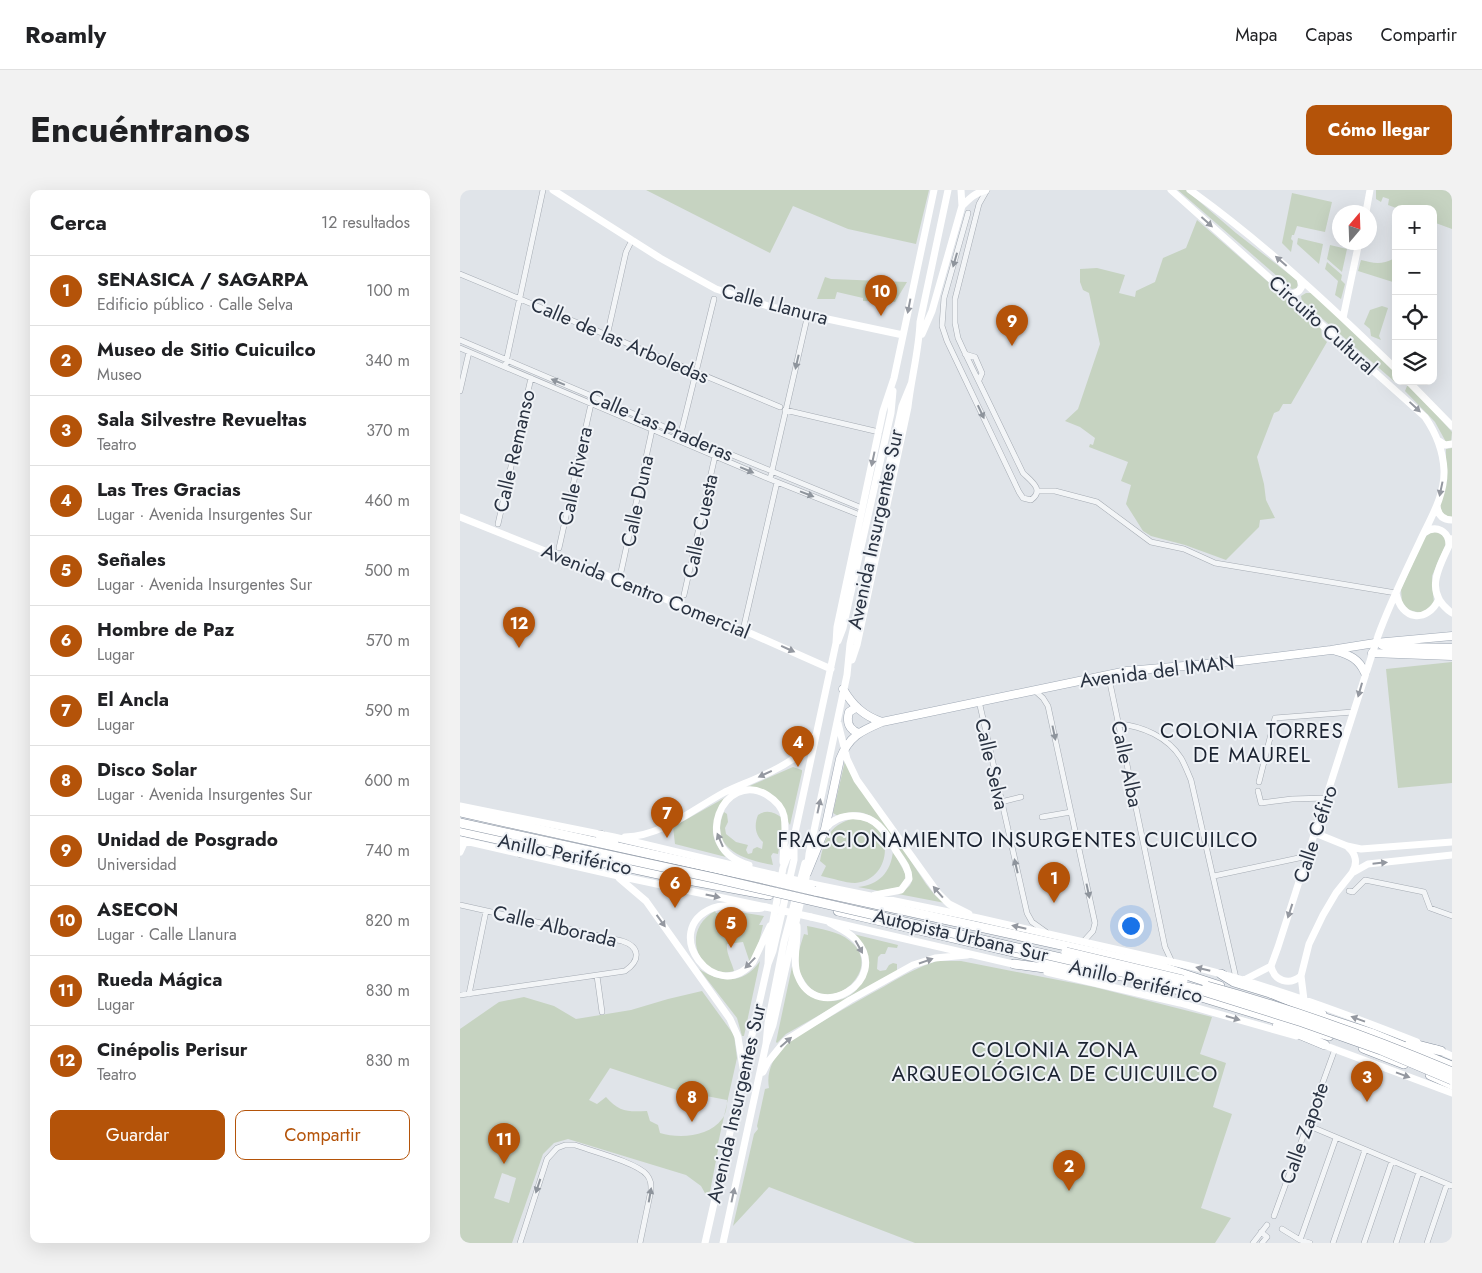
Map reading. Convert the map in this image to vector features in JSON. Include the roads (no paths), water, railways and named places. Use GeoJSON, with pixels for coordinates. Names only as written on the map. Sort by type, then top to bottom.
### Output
{"type":"FeatureCollection","features":[{"type":"Feature","properties":{"kind":"highway","name":"Anillo Periférico"},"geometry":{"type":"LineString","coordinates":[[461,807],[691,862],[773,877],[813,888],[1162,967],[1371,1033],[1452,1066]]}},
{"type":"Feature","properties":{"kind":"highway","name":"Autopista Urbana Sur"},"geometry":{"type":"LineString","coordinates":[[460,819],[713,873],[853,907],[1157,973],[1252,998],[1342,1028],[1452,1072]]}},
{"type":"Feature","properties":{"kind":"highway","name":"Autopista Urbana Sur"},"geometry":{"type":"LineString","coordinates":[[460,823],[714,878],[1200,990],[1302,1022],[1381,1050],[1452,1080]]}},
{"type":"Feature","properties":{"kind":"highway"},"geometry":{"type":"LineString","coordinates":[[600,835],[629,846],[691,862]]}},
{"type":"Feature","properties":{"kind":"highway","name":"Anillo Periférico"},"geometry":{"type":"LineString","coordinates":[[461,839],[576,857],[769,895],[1085,969],[1148,981],[1345,1040],[1452,1085]]}},
{"type":"Feature","properties":{"kind":"highway"},"geometry":{"type":"LineString","coordinates":[[521,853],[536,852],[569,858],[576,857]]}},
{"type":"Feature","properties":{"kind":"highway"},"geometry":{"type":"LineString","coordinates":[[1014,964],[1148,981]]}},
{"type":"Feature","properties":{"kind":"highway"},"geometry":{"type":"LineString","coordinates":[[1221,974],[1234,982],[1270,993],[1326,1015],[1336,1022]]}},
{"type":"Feature","properties":{"kind":"highway"},"geometry":{"type":"LineString","coordinates":[[1217,1001],[1325,1045]]}},
{"type":"Feature","properties":{"kind":"highway"},"geometry":{"type":"LineString","coordinates":[[1371,1033],[1441,1051]]}},
{"type":"Feature","properties":{"kind":"main road","name":"Calle Llanura"},"geometry":{"type":"LineString","coordinates":[[553,190],[702,283],[716,289],[756,303],[903,335]]}},
{"type":"Feature","properties":{"kind":"main road","name":"Avenida Insurgentes Sur"},"geometry":{"type":"LineString","coordinates":[[768,964],[768,950],[783,868],[794,842],[831,669],[837,627],[861,512],[883,411],[894,378],[934,190]]}},
{"type":"Feature","properties":{"kind":"main road","name":"Avenida Insurgentes Sur"},"geometry":{"type":"LineString","coordinates":[[723,1243],[766,1044],[768,1023],[784,942],[808,854],[847,675],[859,636],[908,407],[910,384],[919,340],[920,322],[948,190]]}},
{"type":"Feature","properties":{"kind":"main road"},"geometry":{"type":"LineString","coordinates":[[919,340],[932,311],[962,206],[961,190]]}},
{"type":"Feature","properties":{"kind":"main road"},"geometry":{"type":"LineString","coordinates":[[962,206],[971,196],[986,190]]}},
{"type":"Feature","properties":{"kind":"main road","name":"Circuito Cultural"},"geometry":{"type":"LineString","coordinates":[[1171,190],[1402,395],[1425,417],[1439,441],[1444,472],[1437,505],[1375,643]]}},
{"type":"Feature","properties":{"kind":"main road","name":"Circuito Cultural"},"geometry":{"type":"LineString","coordinates":[[1190,190],[1274,255],[1392,365]]}},
{"type":"Feature","properties":{"kind":"main road"},"geometry":{"type":"LineString","coordinates":[[1367,205],[1370,190]]}},
{"type":"Feature","properties":{"kind":"main road"},"geometry":{"type":"LineString","coordinates":[[1342,318],[1357,250]]}},
{"type":"Feature","properties":{"kind":"main road"},"geometry":{"type":"LineString","coordinates":[[1284,291],[1292,294],[1297,292],[1302,286],[1300,278]]}},
{"type":"Feature","properties":{"kind":"main road"},"geometry":{"type":"LineString","coordinates":[[1300,305],[1299,299],[1302,293],[1307,290],[1313,290]]}},
{"type":"Feature","properties":{"kind":"main road","name":"Avenida Insurgentes Sur"},"geometry":{"type":"LineString","coordinates":[[836,643],[843,628],[891,413],[894,378]]}},
{"type":"Feature","properties":{"kind":"main road"},"geometry":{"type":"LineString","coordinates":[[1388,383],[1392,384]]}},
{"type":"Feature","properties":{"kind":"main road"},"geometry":{"type":"LineString","coordinates":[[1402,395],[1401,392],[1405,385]]}},
{"type":"Feature","properties":{"kind":"main road"},"geometry":{"type":"LineString","coordinates":[[1412,385],[1452,426]]}},
{"type":"Feature","properties":{"kind":"main road"},"geometry":{"type":"LineString","coordinates":[[1439,441],[1445,445],[1452,444]]}},
{"type":"Feature","properties":{"kind":"main road"},"geometry":{"type":"LineString","coordinates":[[1437,505],[1441,517],[1452,520]]}},
{"type":"Feature","properties":{"kind":"main road","name":"Avenida Centro Comercial"},"geometry":{"type":"LineString","coordinates":[[460,516],[744,630],[831,669]]}},
{"type":"Feature","properties":{"kind":"main road"},"geometry":{"type":"LineString","coordinates":[[1424,533],[1432,529],[1442,530],[1451,542],[1436,577],[1436,586],[1439,599],[1452,613]]}},
{"type":"Feature","properties":{"kind":"main road"},"geometry":{"type":"LineString","coordinates":[[1396,594],[1402,608],[1408,613],[1417,616],[1424,616],[1430,612],[1439,599]]}},
{"type":"Feature","properties":{"kind":"main road","name":"Avenida del IMAN"},"geometry":{"type":"LineString","coordinates":[[807,873],[825,829],[840,759],[844,750],[848,742],[859,733],[882,722],[1111,673],[1452,636]]}},
{"type":"Feature","properties":{"kind":"main road","name":"Avenida del IMAN"},"geometry":{"type":"LineString","coordinates":[[1375,643],[1392,648],[1452,648]]}},
{"type":"Feature","properties":{"kind":"main road","name":"Calle Céfiro"},"geometry":{"type":"LineString","coordinates":[[1271,966],[1308,856],[1375,643]]}},
{"type":"Feature","properties":{"kind":"main road"},"geometry":{"type":"LineString","coordinates":[[1331,650],[1354,658],[1362,666],[1365,673]]}},
{"type":"Feature","properties":{"kind":"main road"},"geometry":{"type":"LineString","coordinates":[[1372,653],[1452,656]]}},
{"type":"Feature","properties":{"kind":"main road"},"geometry":{"type":"LineString","coordinates":[[844,689],[849,700],[857,707],[870,718],[882,722]]}},
{"type":"Feature","properties":{"kind":"main road"},"geometry":{"type":"LineString","coordinates":[[857,707],[850,712],[848,722],[852,729],[859,733]]}},
{"type":"Feature","properties":{"kind":"main road"},"geometry":{"type":"LineString","coordinates":[[837,720],[844,750],[857,780],[938,893],[949,904],[978,918]]}},
{"type":"Feature","properties":{"kind":"main road"},"geometry":{"type":"LineString","coordinates":[[614,837],[646,835],[665,827],[721,795],[784,765],[799,755],[817,734]]}},
{"type":"Feature","properties":{"kind":"main road"},"geometry":{"type":"LineString","coordinates":[[773,877],[764,870],[736,860],[719,842],[716,828],[717,819],[722,806],[730,798],[741,792],[752,791],[765,794],[778,805],[784,816],[783,868]]}},
{"type":"Feature","properties":{"kind":"main road"},"geometry":{"type":"LineString","coordinates":[[461,807],[614,837],[773,877]]}},
{"type":"Feature","properties":{"kind":"main road"},"geometry":{"type":"LineString","coordinates":[[825,829],[830,823],[844,816],[858,816],[869,819],[882,828],[907,868],[908,882],[901,890],[886,894],[862,895]]}},
{"type":"Feature","properties":{"kind":"main road"},"geometry":{"type":"LineString","coordinates":[[1315,833],[1347,846],[1362,849],[1452,842]]}},
{"type":"Feature","properties":{"kind":"main road"},"geometry":{"type":"LineString","coordinates":[[460,852],[461,839],[614,875],[974,954],[1180,1003],[1325,1045],[1452,1093]]}},
{"type":"Feature","properties":{"kind":"main road","name":"Avenida Insurgentes Sur"},"geometry":{"type":"LineString","coordinates":[[703,1243],[708,1229],[768,964],[794,860],[794,842]]}},
{"type":"Feature","properties":{"kind":"main road"},"geometry":{"type":"LineString","coordinates":[[1428,844],[1426,852],[1432,857]]}},
{"type":"Feature","properties":{"kind":"main road"},"geometry":{"type":"LineString","coordinates":[[1304,1000],[1301,976],[1310,944],[1336,893],[1356,865],[1356,858],[1347,846]]}},
{"type":"Feature","properties":{"kind":"main road"},"geometry":{"type":"LineString","coordinates":[[1416,846],[1420,850],[1416,858]]}},
{"type":"Feature","properties":{"kind":"main road","name":"Avenida Insurgentes Sur"},"geometry":{"type":"LineString","coordinates":[[766,1044],[773,1024],[797,920],[807,873],[808,854]]}},
{"type":"Feature","properties":{"kind":"main road"},"geometry":{"type":"LineString","coordinates":[[1352,873],[1368,864],[1452,855]]}},
{"type":"Feature","properties":{"kind":"main road"},"geometry":{"type":"LineString","coordinates":[[614,875],[646,901],[730,1019],[738,1037],[744,1073]]}},
{"type":"Feature","properties":{"kind":"main road"},"geometry":{"type":"LineString","coordinates":[[813,888],[862,895],[978,918],[1244,980],[1304,1000],[1452,1056]]}},
{"type":"Feature","properties":{"kind":"main road"},"geometry":{"type":"LineString","coordinates":[[766,907],[753,910],[720,907],[703,914],[694,924],[691,936],[695,956],[702,965],[714,973],[724,975],[738,972],[753,962],[773,921]]}},
{"type":"Feature","properties":{"kind":"main road"},"geometry":{"type":"LineString","coordinates":[[797,920],[796,965],[798,978],[807,989],[815,994],[825,997],[837,997],[856,987],[864,970],[864,956],[853,937],[820,919]]}},
{"type":"Feature","properties":{"kind":"main road"},"geometry":{"type":"LineString","coordinates":[[758,1081],[768,1062],[786,1041],[850,1000],[913,965],[935,958],[974,954]]}},
{"type":"Feature","properties":{"kind":"main road"},"geometry":{"type":"LineString","coordinates":[[1244,980],[1271,966],[1275,976],[1284,981],[1291,981],[1301,976]]}},
{"type":"Feature","properties":{"kind":"street"},"geometry":{"type":"LineString","coordinates":[[505,367],[543,190]]}},
{"type":"Feature","properties":{"kind":"street"},"geometry":{"type":"LineString","coordinates":[[968,213],[944,298],[942,326],[1023,498],[1032,500],[1037,495],[1036,486],[1023,473],[965,354],[955,323],[954,299],[981,198],[986,190]]}},
{"type":"Feature","properties":{"kind":"street"},"geometry":{"type":"LineString","coordinates":[[962,206],[975,219]]}},
{"type":"Feature","properties":{"kind":"street"},"geometry":{"type":"LineString","coordinates":[[607,336],[626,252],[632,240]]}},
{"type":"Feature","properties":{"kind":"street","name":"Calle de las Arboledas"},"geometry":{"type":"LineString","coordinates":[[460,274],[783,408],[879,432]]}},
{"type":"Feature","properties":{"kind":"street"},"geometry":{"type":"LineString","coordinates":[[679,441],[714,299]]}},
{"type":"Feature","properties":{"kind":"street"},"geometry":{"type":"LineString","coordinates":[[770,479],[783,408],[808,314]]}},
{"type":"Feature","properties":{"kind":"street","name":"Calle Las Praderas"},"geometry":{"type":"LineString","coordinates":[[460,340],[772,472],[861,512]]}},
{"type":"Feature","properties":{"kind":"street"},"geometry":{"type":"LineString","coordinates":[[951,348],[957,352],[961,351],[962,347]]}},
{"type":"Feature","properties":{"kind":"street","name":"Calle Las Praderas"},"geometry":{"type":"LineString","coordinates":[[460,348],[777,482],[861,512]]}},
{"type":"Feature","properties":{"kind":"street"},"geometry":{"type":"LineString","coordinates":[[460,391],[469,352]]}},
{"type":"Feature","properties":{"kind":"street"},"geometry":{"type":"LineString","coordinates":[[965,354],[975,358],[982,373],[979,380]]}},
{"type":"Feature","properties":{"kind":"street"},"geometry":{"type":"LineString","coordinates":[[961,369],[964,363],[970,363]]}},
{"type":"Feature","properties":{"kind":"street","name":"Calle Remanso"},"geometry":{"type":"LineString","coordinates":[[498,524],[531,378]]}},
{"type":"Feature","properties":{"kind":"street","name":"Calle Rivera"},"geometry":{"type":"LineString","coordinates":[[559,548],[591,404]]}},
{"type":"Feature","properties":{"kind":"street","name":"Calle Duna"},"geometry":{"type":"LineString","coordinates":[[621,572],[652,430]]}},
{"type":"Feature","properties":{"kind":"street"},"geometry":{"type":"LineString","coordinates":[[998,448],[1005,448],[1009,443]]}},
{"type":"Feature","properties":{"kind":"street","name":"Calle Cuesta"},"geometry":{"type":"LineString","coordinates":[[684,595],[715,456]]}},
{"type":"Feature","properties":{"kind":"street"},"geometry":{"type":"LineString","coordinates":[[1006,464],[1009,458],[1016,458]]}},
{"type":"Feature","properties":{"kind":"street"},"geometry":{"type":"LineString","coordinates":[[744,630],[777,482]]}},
{"type":"Feature","properties":{"kind":"street"},"geometry":{"type":"LineString","coordinates":[[1038,491],[1055,491],[1096,502],[1151,542],[1184,549],[1215,563],[1396,594]]}},
{"type":"Feature","properties":{"kind":"street","name":"Calle Alba"},"geometry":{"type":"LineString","coordinates":[[1111,673],[1110,683],[1165,947],[1172,962]]}},
{"type":"Feature","properties":{"kind":"street","name":"Calle Alba"},"geometry":{"type":"LineString","coordinates":[[1103,675],[1110,683]]}},
{"type":"Feature","properties":{"kind":"street"},"geometry":{"type":"LineString","coordinates":[[1034,690],[1043,698],[1048,706],[1095,923],[1084,942]]}},
{"type":"Feature","properties":{"kind":"street","name":"Calle Selva"},"geometry":{"type":"LineString","coordinates":[[979,702],[1027,913],[1032,922],[1048,934]]}},
{"type":"Feature","properties":{"kind":"street"},"geometry":{"type":"LineString","coordinates":[[1258,782],[1275,718],[1353,712]]}},
{"type":"Feature","properties":{"kind":"street"},"geometry":{"type":"LineString","coordinates":[[1119,724],[1133,725],[1145,729],[1159,737],[1182,758],[1191,780],[1236,978]]}},
{"type":"Feature","properties":{"kind":"street"},"geometry":{"type":"LineString","coordinates":[[1258,790],[1261,802],[1326,798]]}},
{"type":"Feature","properties":{"kind":"street"},"geometry":{"type":"LineString","coordinates":[[1001,802],[1021,797]]}},
{"type":"Feature","properties":{"kind":"street"},"geometry":{"type":"LineString","coordinates":[[1042,817],[1071,812]]}},
{"type":"Feature","properties":{"kind":"street"},"geometry":{"type":"LineString","coordinates":[[1214,876],[1308,856]]}},
{"type":"Feature","properties":{"kind":"street"},"geometry":{"type":"LineString","coordinates":[[1349,891],[1353,892],[1364,880],[1424,892],[1430,908],[1452,916]]}},
{"type":"Feature","properties":{"kind":"street","name":"Calle Alborada"},"geometry":{"type":"LineString","coordinates":[[460,905],[622,941],[633,946],[636,950],[636,956],[630,967],[625,971],[460,995]]}},
{"type":"Feature","properties":{"kind":"street"},"geometry":{"type":"LineString","coordinates":[[469,994],[486,911]]}},
{"type":"Feature","properties":{"kind":"street"},"geometry":{"type":"LineString","coordinates":[[597,976],[602,1012]]}},
{"type":"Feature","properties":{"kind":"street","name":"Calle Zapote"},"geometry":{"type":"LineString","coordinates":[[1274,1216],[1335,1049]]}},
{"type":"Feature","properties":{"kind":"street"},"geometry":{"type":"LineString","coordinates":[[1307,1125],[1450,1185],[1427,1243]]}},
{"type":"Feature","properties":{"kind":"street"},"geometry":{"type":"LineString","coordinates":[[1300,1240],[1336,1138]]}},
{"type":"Feature","properties":{"kind":"street"},"geometry":{"type":"LineString","coordinates":[[520,1243],[547,1159],[557,1148],[565,1145],[576,1145],[635,1166],[648,1176],[651,1182],[651,1190],[640,1243]]}},
{"type":"Feature","properties":{"kind":"street"},"geometry":{"type":"LineString","coordinates":[[1333,1243],[1365,1150]]}},
{"type":"Feature","properties":{"kind":"street"},"geometry":{"type":"LineString","coordinates":[[1364,1243],[1392,1161]]}},
{"type":"Feature","properties":{"kind":"street"},"geometry":{"type":"LineString","coordinates":[[1396,1243],[1419,1172]]}},
{"type":"Feature","properties":{"kind":"street"},"geometry":{"type":"LineString","coordinates":[[1253,1243],[1267,1224]]}},
{"type":"Feature","properties":{"kind":"street"},"geometry":{"type":"LineString","coordinates":[[1282,1229],[1300,1240],[1310,1243]]}},
{"type":"Feature","properties":{"kind":"street"},"geometry":{"type":"LineString","coordinates":[[1261,1232],[1267,1237],[1262,1243]]}},
{"type":"Feature","properties":{"kind":"place","name":"ASECON"},"geometry":{"type":"Point","coordinates":[881,316]}},
{"type":"Feature","properties":{"kind":"place","name":"Unidad de Posgrado"},"geometry":{"type":"Point","coordinates":[1012,346]}},
{"type":"Feature","properties":{"kind":"place","name":"Cinépolis Perisur"},"geometry":{"type":"Point","coordinates":[519,648]}},
{"type":"Feature","properties":{"kind":"place","name":"Las Tres Gracias"},"geometry":{"type":"Point","coordinates":[798,767]}},
{"type":"Feature","properties":{"kind":"place","name":"El Ancla"},"geometry":{"type":"Point","coordinates":[667,838]}},
{"type":"Feature","properties":{"kind":"place","name":"SENASICA / SAGARPA"},"geometry":{"type":"Point","coordinates":[1054,903]}},
{"type":"Feature","properties":{"kind":"place","name":"Hombre de Paz"},"geometry":{"type":"Point","coordinates":[675,908]}},
{"type":"Feature","properties":{"kind":"place","name":"Señales"},"geometry":{"type":"Point","coordinates":[731,948]}},
{"type":"Feature","properties":{"kind":"place","name":"Sala Silvestre Revueltas"},"geometry":{"type":"Point","coordinates":[1367,1102]}},
{"type":"Feature","properties":{"kind":"place","name":"Disco Solar"},"geometry":{"type":"Point","coordinates":[692,1122]}},
{"type":"Feature","properties":{"kind":"place","name":"Rueda Mágica"},"geometry":{"type":"Point","coordinates":[504,1164]}},
{"type":"Feature","properties":{"kind":"place","name":"Museo de Sitio Cuicuilco"},"geometry":{"type":"Point","coordinates":[1069,1191]}},
{"type":"Feature","properties":{"kind":"district","name":"COLONIA TORRES DE MAUREL"},"geometry":{"type":"Point","coordinates":[1252,743]}},
{"type":"Feature","properties":{"kind":"district","name":"FRACCIONAMIENTO INSURGENTES CUICUILCO"},"geometry":{"type":"Point","coordinates":[1018,840]}},
{"type":"Feature","properties":{"kind":"district","name":"COLONIA ZONA ARQUEOLÓGICA DE CUICUILCO"},"geometry":{"type":"Point","coordinates":[1055,1062]}}]}
